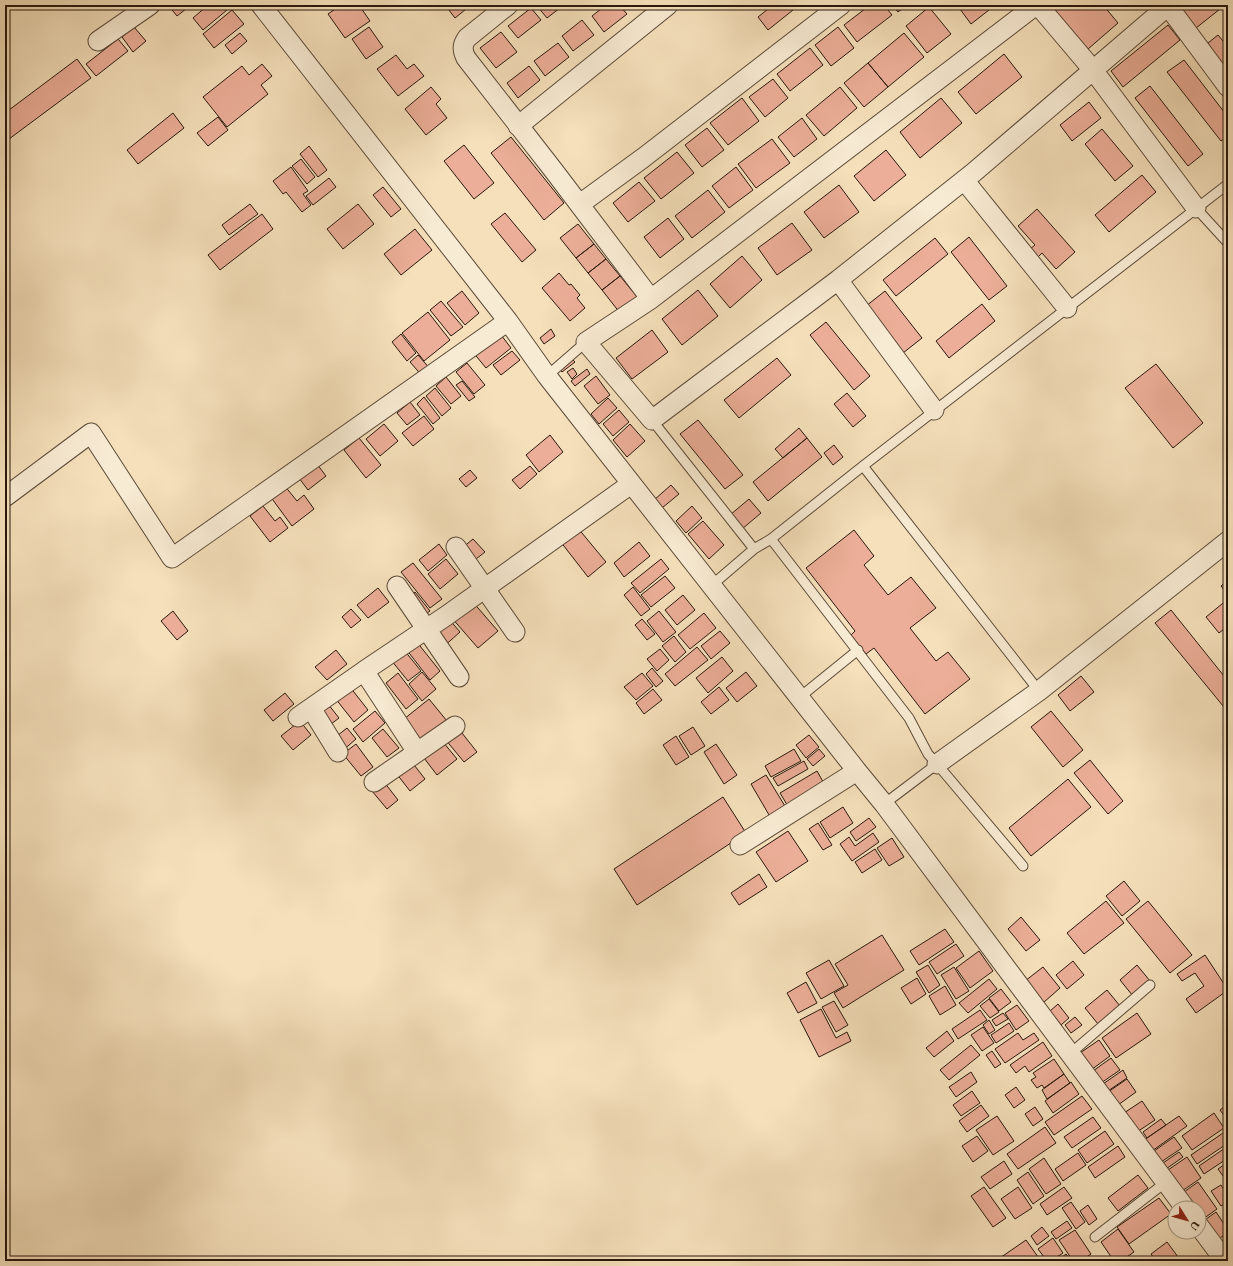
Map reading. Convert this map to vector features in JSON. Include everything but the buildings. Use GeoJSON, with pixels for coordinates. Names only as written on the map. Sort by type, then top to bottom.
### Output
{"type":"FeatureCollection","features":[{"type":"Feature","properties":{"kind":"street"},"geometry":{"type":"LineString","coordinates":[[98,41],[150,5]]}},
{"type":"Feature","properties":{"kind":"street"},"geometry":{"type":"LineString","coordinates":[[261,5],[508,321],[547,376],[631,484],[884,804],[1180,1200]]}},
{"type":"Feature","properties":{"kind":"street"},"geometry":{"type":"LineString","coordinates":[[508,5],[467,38],[463,43],[462,51],[651,299]]}},
{"type":"Feature","properties":{"kind":"street"},"geometry":{"type":"LineString","coordinates":[[518,126],[668,5]]}},
{"type":"Feature","properties":{"kind":"street"},"geometry":{"type":"LineString","coordinates":[[580,204],[650,153],[841,5]]}},
{"type":"Feature","properties":{"kind":"street"},"geometry":{"type":"LineString","coordinates":[[1196,208],[1093,70],[1037,5],[651,299],[586,342],[652,420],[838,280],[964,180],[1093,70],[1168,6],[1228,87]]}},
{"type":"Feature","properties":{"kind":"street"},"geometry":{"type":"LineString","coordinates":[[964,180],[1067,308]]}},
{"type":"Feature","properties":{"kind":"street"},"geometry":{"type":"LineString","coordinates":[[838,280],[934,410]]}},
{"type":"Feature","properties":{"kind":"street"},"geometry":{"type":"LineString","coordinates":[[5,497],[91,433],[172,558],[508,321]]}},
{"type":"Feature","properties":{"kind":"street"},"geometry":{"type":"LineString","coordinates":[[338,752],[305,712],[427,629],[631,484]]}},
{"type":"Feature","properties":{"kind":"street"},"geometry":{"type":"LineString","coordinates":[[937,764],[1038,691],[1228,541]]}},
{"type":"Feature","properties":{"kind":"street"},"geometry":{"type":"LineString","coordinates":[[456,547],[516,632]]}},
{"type":"Feature","properties":{"kind":"street"},"geometry":{"type":"LineString","coordinates":[[397,586],[459,677]]}},
{"type":"Feature","properties":{"kind":"street"},"geometry":{"type":"LineString","coordinates":[[364,671],[417,752]]}},
{"type":"Feature","properties":{"kind":"street"},"geometry":{"type":"LineString","coordinates":[[374,782],[455,726]]}},
{"type":"Feature","properties":{"kind":"street"},"geometry":{"type":"LineString","coordinates":[[740,846],[857,771]]}},
{"type":"Feature","properties":{"kind":"street"},"geometry":{"type":"LineString","coordinates":[[1207,1237],[1225,1261]]}},
{"type":"Feature","properties":{"kind":"lane"},"geometry":{"type":"LineString","coordinates":[[712,585],[754,550],[771,539],[934,410],[1228,184]]}},
{"type":"Feature","properties":{"kind":"lane"},"geometry":{"type":"LineString","coordinates":[[1196,208],[1228,243]]}},
{"type":"Feature","properties":{"kind":"lane"},"geometry":{"type":"LineString","coordinates":[[547,376],[586,342]]}},
{"type":"Feature","properties":{"kind":"lane"},"geometry":{"type":"LineString","coordinates":[[652,420],[754,550]]}},
{"type":"Feature","properties":{"kind":"lane"},"geometry":{"type":"LineString","coordinates":[[863,466],[1038,691]]}},
{"type":"Feature","properties":{"kind":"lane"},"geometry":{"type":"LineString","coordinates":[[771,539],[909,718],[928,754],[1023,866]]}},
{"type":"Feature","properties":{"kind":"lane"},"geometry":{"type":"LineString","coordinates":[[800,697],[858,650]]}},
{"type":"Feature","properties":{"kind":"lane"},"geometry":{"type":"LineString","coordinates":[[884,804],[937,764]]}},
{"type":"Feature","properties":{"kind":"lane"},"geometry":{"type":"LineString","coordinates":[[1071,1053],[1150,985]]}},
{"type":"Feature","properties":{"kind":"lane"},"geometry":{"type":"LineString","coordinates":[[1095,1237],[1166,1182]]}}]}
